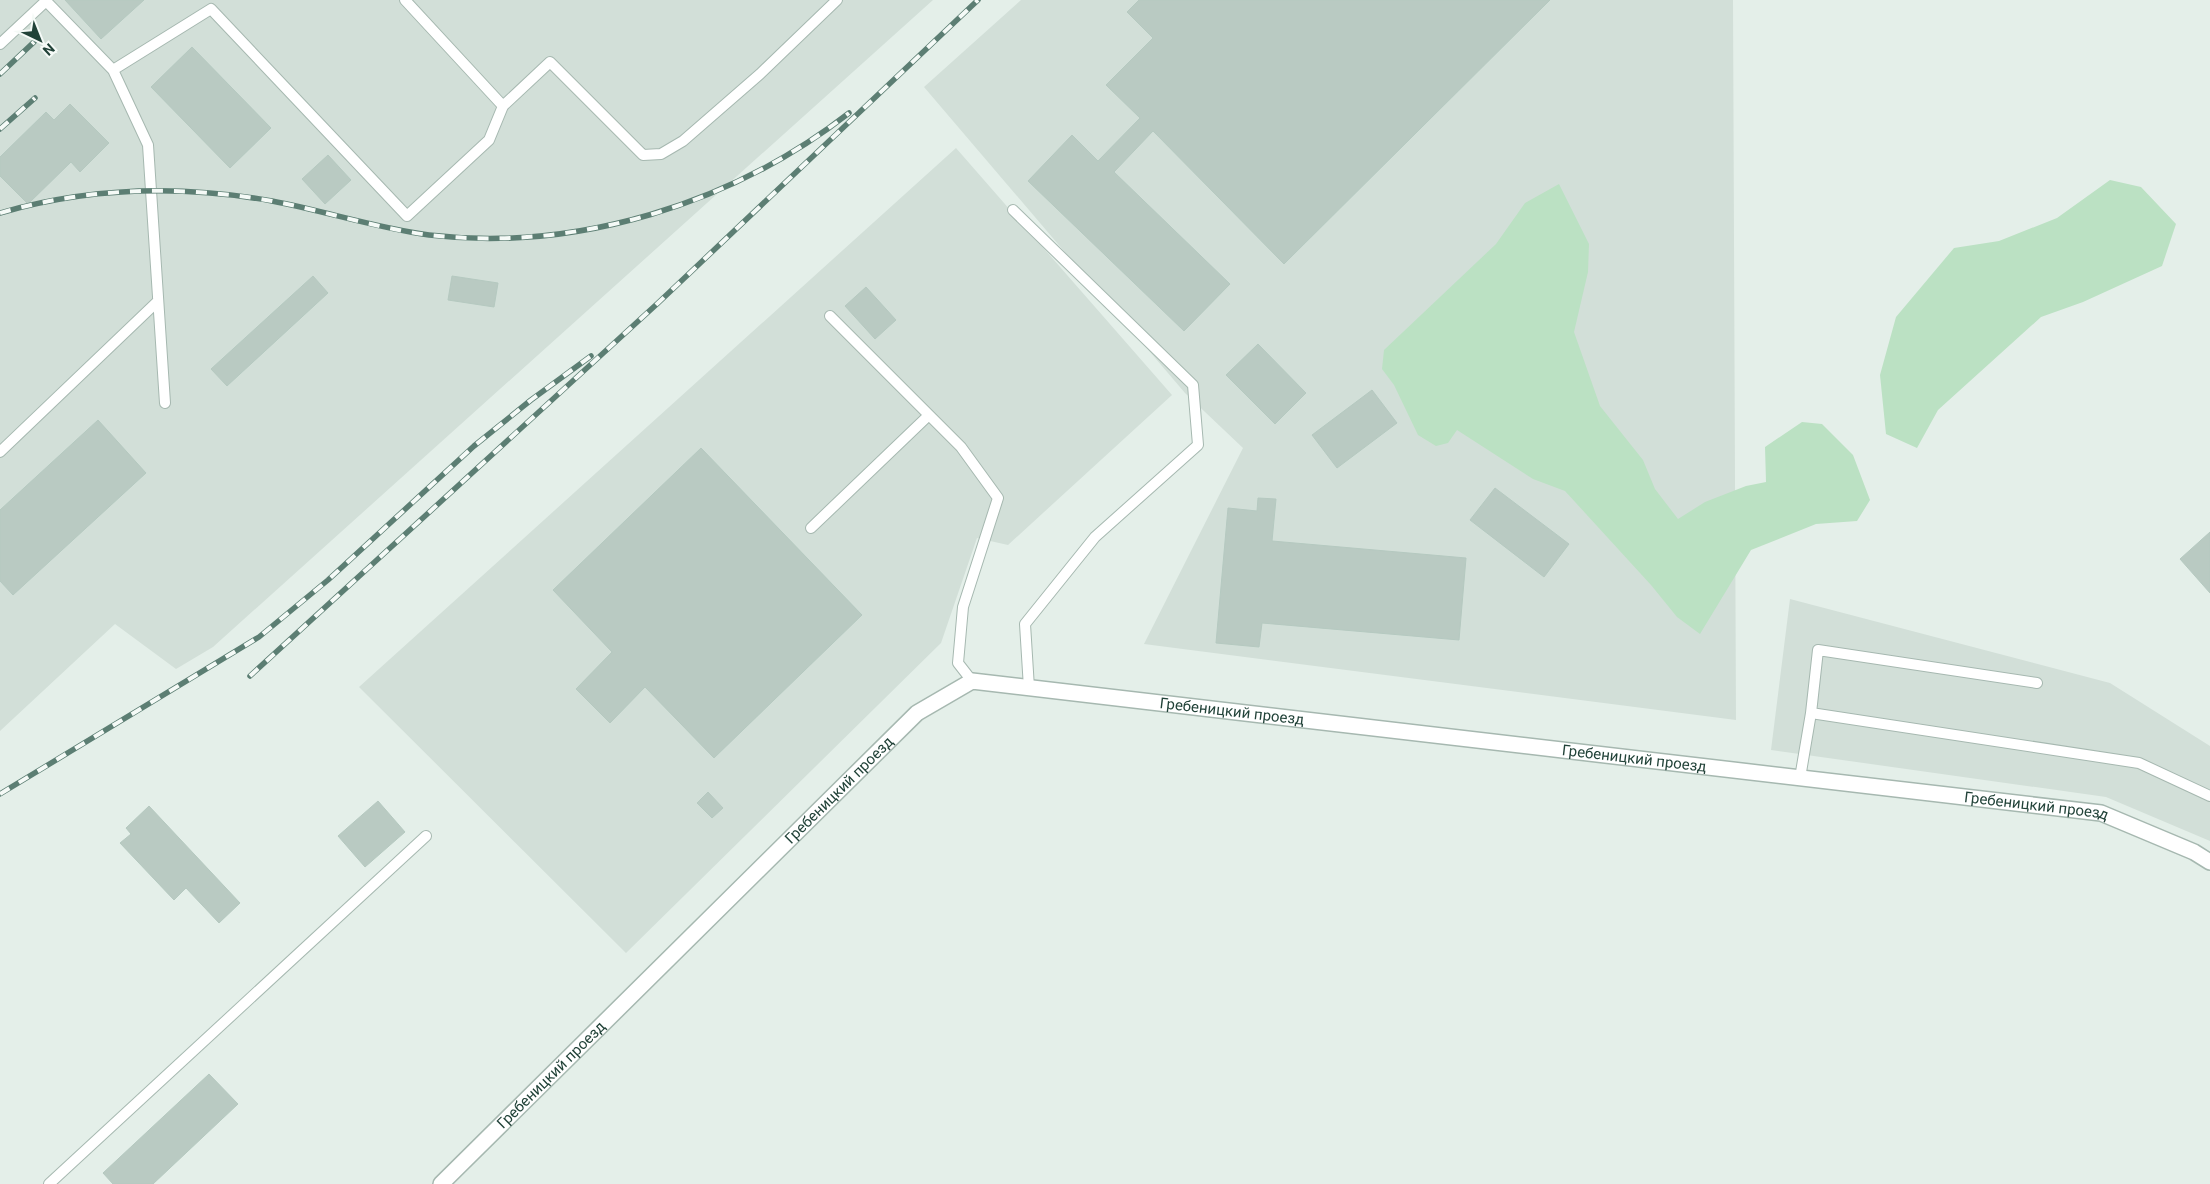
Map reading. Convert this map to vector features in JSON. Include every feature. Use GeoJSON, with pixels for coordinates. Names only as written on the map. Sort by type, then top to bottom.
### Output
{"type":"FeatureCollection","features":[{"type":"Feature","properties":{"kind":"street","name":"Гребеницкий проезд"},"geometry":{"type":"LineString","coordinates":[[441,1184],[917,713],[972,681],[2101,814],[2194,852],[2210,862]]}},
{"type":"Feature","properties":{"kind":"lane"},"geometry":{"type":"LineString","coordinates":[[0,44],[45,0],[113,70],[148,145],[166,403]]}},
{"type":"Feature","properties":{"kind":"lane"},"geometry":{"type":"LineString","coordinates":[[405,0],[503,106]]}},
{"type":"Feature","properties":{"kind":"lane"},"geometry":{"type":"LineString","coordinates":[[113,70],[211,9],[407,216],[490,140],[503,106],[550,62],[643,155],[660,154],[683,141],[704,123],[760,74],[837,0]]}},
{"type":"Feature","properties":{"kind":"lane"},"geometry":{"type":"LineString","coordinates":[[1013,210],[1193,385],[1198,445],[1096,537],[1025,624],[1029,688]]}},
{"type":"Feature","properties":{"kind":"lane"},"geometry":{"type":"LineString","coordinates":[[0,452],[158,301]]}},
{"type":"Feature","properties":{"kind":"lane"},"geometry":{"type":"LineString","coordinates":[[830,316],[961,447],[998,498],[963,607],[958,663],[972,681]]}},
{"type":"Feature","properties":{"kind":"lane"},"geometry":{"type":"LineString","coordinates":[[811,528],[929,415]]}},
{"type":"Feature","properties":{"kind":"lane"},"geometry":{"type":"LineString","coordinates":[[1800,778],[1811,713],[1818,650],[2037,682]]}},
{"type":"Feature","properties":{"kind":"lane"},"geometry":{"type":"LineString","coordinates":[[1811,713],[2139,764],[2210,796]]}},
{"type":"Feature","properties":{"kind":"lane"},"geometry":{"type":"LineString","coordinates":[[49,1184],[426,836]]}},
{"type":"Feature","properties":{"kind":"shaded area"},"geometry":{"type":"Polygon","coordinates":[[[0,0],[933,0],[213,647],[176,669],[115,624],[0,731],[0,0]]]}},
{"type":"Feature","properties":{"kind":"shaded area"},"geometry":{"type":"Polygon","coordinates":[[[1021,0],[1733,0],[1736,720],[1144,644],[1243,448],[1185,393],[924,87],[1021,0]]]}},
{"type":"Feature","properties":{"kind":"shaded area"},"geometry":{"type":"Polygon","coordinates":[[[956,148],[1172,395],[1008,545],[977,538],[941,643],[626,953],[359,687],[956,148]]]}},
{"type":"Feature","properties":{"kind":"shaded area"},"geometry":{"type":"Polygon","coordinates":[[[1790,599],[2110,683],[2210,746],[2210,841],[2106,797],[1771,750],[1790,599]]]}},
{"type":"Feature","properties":{"kind":"green space"},"geometry":{"type":"Polygon","coordinates":[[[2110,180],[2141,187],[2176,224],[2162,266],[2083,302],[2041,317],[1938,410],[1917,448],[1886,434],[1880,375],[1896,317],[1954,248],[1999,241],[2057,218],[2110,180]]]}},
{"type":"Feature","properties":{"kind":"green space"},"geometry":{"type":"Polygon","coordinates":[[[1559,184],[1589,244],[1588,272],[1574,332],[1600,406],[1643,460],[1655,489],[1678,519],[1705,502],[1746,486],[1766,482],[1765,447],[1802,422],[1822,424],[1853,455],[1870,500],[1857,521],[1816,524],[1751,550],[1700,634],[1677,617],[1651,585],[1565,491],[1533,479],[1457,430],[1448,443],[1436,446],[1418,435],[1394,385],[1382,369],[1384,350],[1496,244],[1525,203],[1559,184]]]}},
{"type":"Feature","properties":{"kind":"building"},"geometry":{"type":"Polygon","coordinates":[[[65,0],[144,0],[101,39],[65,0]]]}},
{"type":"Feature","properties":{"kind":"building"},"geometry":{"type":"Polygon","coordinates":[[[1139,0],[1550,0],[1284,264],[1153,131],[1114,172],[1230,284],[1184,331],[1028,181],[1072,135],[1098,161],[1140,118],[1106,85],[1153,38],[1127,12],[1139,0]]]}},
{"type":"Feature","properties":{"kind":"building"},"geometry":{"type":"Polygon","coordinates":[[[192,47],[271,128],[230,168],[151,87],[192,47]]]}},
{"type":"Feature","properties":{"kind":"building"},"geometry":{"type":"Polygon","coordinates":[[[70,104],[109,143],[80,172],[71,162],[28,204],[0,176],[0,157],[46,112],[54,120],[70,104]]]}},
{"type":"Feature","properties":{"kind":"building"},"geometry":{"type":"Polygon","coordinates":[[[328,155],[351,180],[325,204],[302,179],[328,155]]]}},
{"type":"Feature","properties":{"kind":"building"},"geometry":{"type":"Polygon","coordinates":[[[313,276],[328,293],[227,386],[211,369],[313,276]]]}},
{"type":"Feature","properties":{"kind":"building"},"geometry":{"type":"Polygon","coordinates":[[[452,276],[498,283],[494,307],[448,300],[452,276]]]}},
{"type":"Feature","properties":{"kind":"building"},"geometry":{"type":"Polygon","coordinates":[[[866,287],[896,320],[875,339],[845,306],[866,287]]]}},
{"type":"Feature","properties":{"kind":"building"},"geometry":{"type":"Polygon","coordinates":[[[1258,344],[1306,393],[1275,424],[1226,375],[1258,344]]]}},
{"type":"Feature","properties":{"kind":"building"},"geometry":{"type":"Polygon","coordinates":[[[1372,390],[1397,423],[1337,468],[1312,435],[1372,390]]]}},
{"type":"Feature","properties":{"kind":"building"},"geometry":{"type":"Polygon","coordinates":[[[98,420],[146,473],[13,595],[0,581],[0,510],[98,420]]]}},
{"type":"Feature","properties":{"kind":"building"},"geometry":{"type":"Polygon","coordinates":[[[701,448],[862,615],[714,758],[645,687],[610,723],[576,689],[612,652],[553,590],[701,448]]]}},
{"type":"Feature","properties":{"kind":"building"},"geometry":{"type":"Polygon","coordinates":[[[1495,488],[1569,544],[1544,577],[1470,520],[1495,488]]]}},
{"type":"Feature","properties":{"kind":"building"},"geometry":{"type":"Polygon","coordinates":[[[1258,498],[1276,499],[1272,541],[1466,558],[1459,640],[1262,623],[1259,647],[1216,643],[1228,508],[1257,511],[1258,498]]]}},
{"type":"Feature","properties":{"kind":"building"},"geometry":{"type":"Polygon","coordinates":[[[2210,532],[2210,593],[2180,559],[2210,532]]]}},
{"type":"Feature","properties":{"kind":"building"},"geometry":{"type":"Polygon","coordinates":[[[708,792],[723,808],[712,818],[697,803],[708,792]]]}},
{"type":"Feature","properties":{"kind":"building"},"geometry":{"type":"Polygon","coordinates":[[[378,801],[405,832],[365,867],[338,836],[378,801]]]}},
{"type":"Feature","properties":{"kind":"building"},"geometry":{"type":"Polygon","coordinates":[[[149,806],[240,903],[219,923],[186,888],[174,900],[120,843],[131,834],[126,828],[149,806]]]}},
{"type":"Feature","properties":{"kind":"building"},"geometry":{"type":"Polygon","coordinates":[[[209,1074],[238,1104],[153,1184],[113,1184],[103,1173],[209,1074]]]}},
{"type":"Feature","properties":{"kind":"railway"},"geometry":{"type":"LineString","coordinates":[[250,676],[658,303],[978,0]]}},
{"type":"Feature","properties":{"kind":"railway"},"geometry":{"type":"LineString","coordinates":[[0,74],[34,42]]}},
{"type":"Feature","properties":{"kind":"railway"},"geometry":{"type":"LineString","coordinates":[[0,129],[35,98]]}},
{"type":"Feature","properties":{"kind":"railway"},"geometry":{"type":"LineString","coordinates":[[0,213],[34,204],[102,194],[136,191],[204,192],[272,201],[429,235],[485,238],[541,236],[596,228],[651,214],[704,196],[755,173],[803,145],[849,113]]}},
{"type":"Feature","properties":{"kind":"railway"},"geometry":{"type":"LineString","coordinates":[[0,794],[259,637],[328,580],[474,446],[531,400],[591,356]]}}]}
